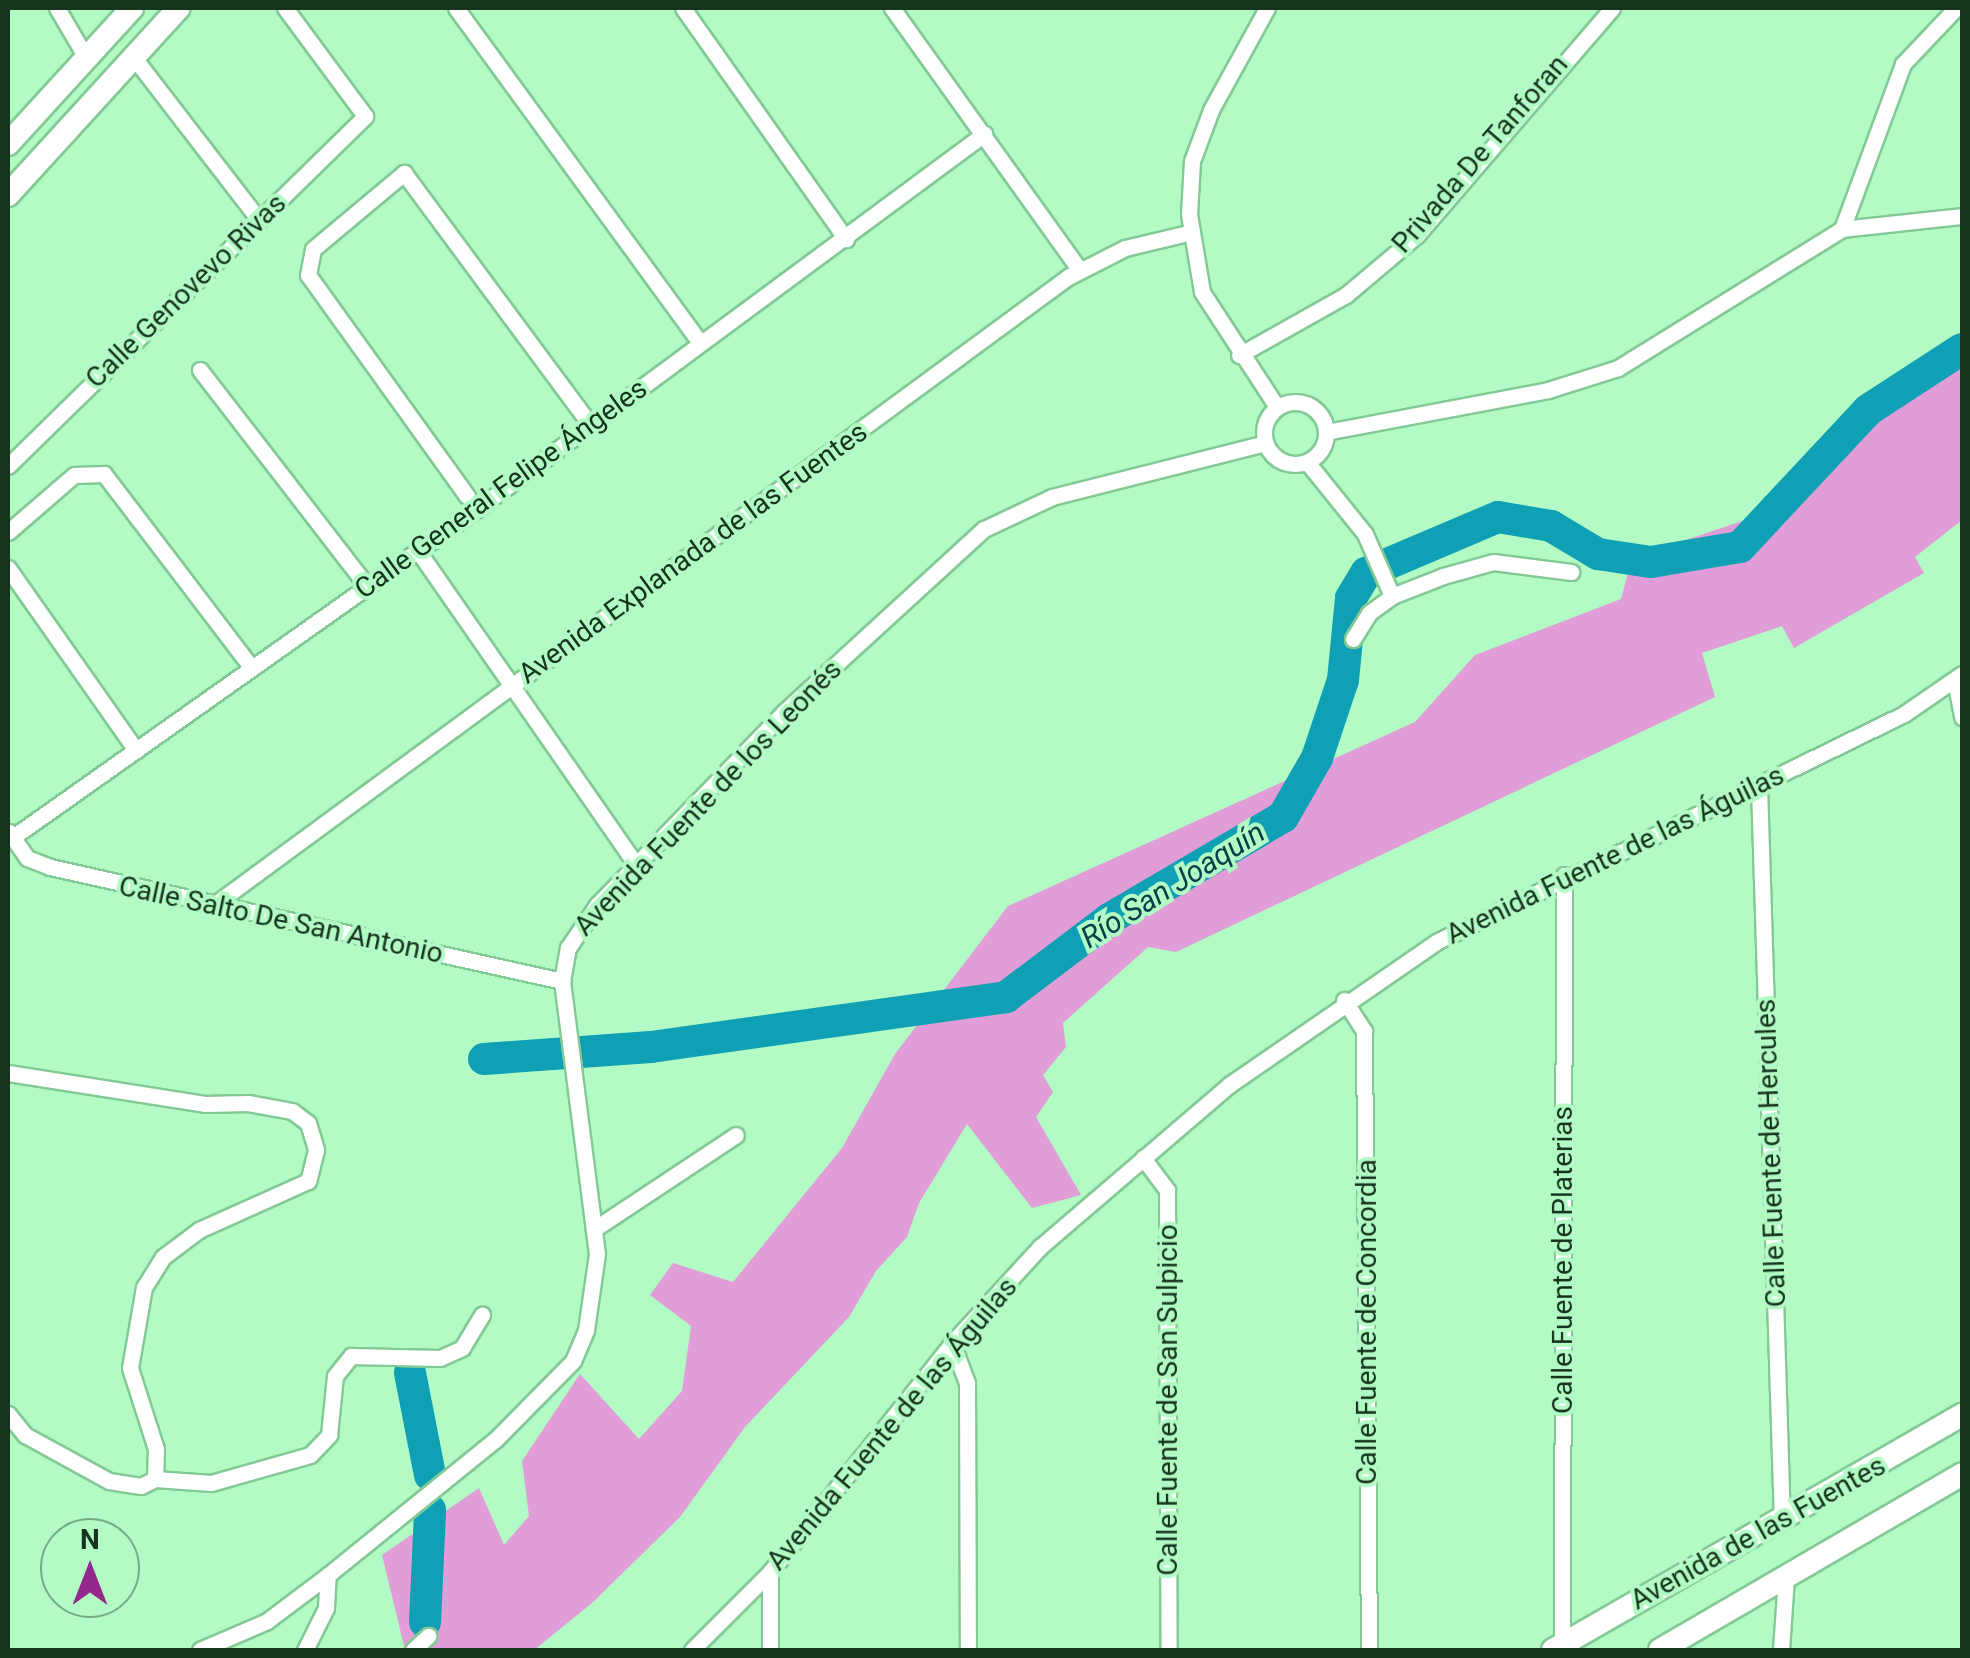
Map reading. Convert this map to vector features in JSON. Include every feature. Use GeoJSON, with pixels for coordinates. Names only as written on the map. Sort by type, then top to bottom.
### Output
{"type":"FeatureCollection","features":[{"type":"Feature","properties":{"kind":"main road"},"geometry":{"type":"LineString","coordinates":[[8,144],[84,54],[132,8]]}},
{"type":"Feature","properties":{"kind":"main road"},"geometry":{"type":"LineString","coordinates":[[8,194],[179,8]]}},
{"type":"Feature","properties":{"kind":"main road","name":"Avenida de las Fuentes"},"geometry":{"type":"LineString","coordinates":[[1558,1647],[1962,1415]]}},
{"type":"Feature","properties":{"kind":"main road","name":"Avenida de las Fuentes"},"geometry":{"type":"LineString","coordinates":[[1660,1650],[1962,1474]]}},
{"type":"Feature","properties":{"kind":"street"},"geometry":{"type":"LineString","coordinates":[[57,8],[84,54]]}},
{"type":"Feature","properties":{"kind":"street","name":"Calle Genovevo Rivas"},"geometry":{"type":"LineString","coordinates":[[8,466],[365,116],[285,8]]}},
{"type":"Feature","properties":{"kind":"street"},"geometry":{"type":"LineString","coordinates":[[456,8],[700,342]]}},
{"type":"Feature","properties":{"kind":"street"},"geometry":{"type":"LineString","coordinates":[[683,8],[846,239]]}},
{"type":"Feature","properties":{"kind":"street"},"geometry":{"type":"LineString","coordinates":[[892,8],[1080,271]]}},
{"type":"Feature","properties":{"kind":"street"},"geometry":{"type":"LineString","coordinates":[[1268,8],[1233,65],[1192,161],[1192,232],[1202,292],[1238,355],[1277,407]]}},
{"type":"Feature","properties":{"kind":"street","name":"Privada De Tanforan"},"geometry":{"type":"LineString","coordinates":[[1238,355],[1346,295],[1418,235],[1612,8]]}},
{"type":"Feature","properties":{"kind":"street"},"geometry":{"type":"LineString","coordinates":[[1842,229],[1903,64],[1956,8]]}},
{"type":"Feature","properties":{"kind":"street"},"geometry":{"type":"LineString","coordinates":[[132,55],[259,220]]}},
{"type":"Feature","properties":{"kind":"street","name":"Calle General Felipe Ángeles"},"geometry":{"type":"LineString","coordinates":[[10,833],[136,750],[418,551],[984,134]]}},
{"type":"Feature","properties":{"kind":"street"},"geometry":{"type":"LineString","coordinates":[[468,496],[308,275],[313,249],[404,173],[590,424]]}},
{"type":"Feature","properties":{"kind":"street"},"geometry":{"type":"LineString","coordinates":[[1306,462],[1326,432],[1548,390],[1618,368],[1842,229],[1962,216]]}},
{"type":"Feature","properties":{"kind":"street","name":"Avenida Explanada de las Fuentes"},"geometry":{"type":"LineString","coordinates":[[211,907],[1080,271],[1125,248],[1192,232]]}},
{"type":"Feature","properties":{"kind":"street"},"geometry":{"type":"LineString","coordinates":[[200,370],[368,586]]}},
{"type":"Feature","properties":{"kind":"street"},"geometry":{"type":"LineString","coordinates":[[1326,432],[1315,409],[1303,403],[1277,407],[1265,423],[1265,443],[1277,459],[1306,462],[1365,534],[1392,596]]}},
{"type":"Feature","properties":{"kind":"street","name":"Avenida Fuente de los Leonés"},"geometry":{"type":"LineString","coordinates":[[200,1650],[267,1620],[328,1575],[496,1439],[573,1361],[595,1290],[594,1229],[571,1076],[562,981],[576,929],[784,712],[984,529],[1052,497],[1265,443]]}},
{"type":"Feature","properties":{"kind":"street"},"geometry":{"type":"LineString","coordinates":[[8,532],[74,475],[104,474],[252,668]]}},
{"type":"Feature","properties":{"kind":"street"},"geometry":{"type":"LineString","coordinates":[[418,551],[636,865]]}},
{"type":"Feature","properties":{"kind":"street"},"geometry":{"type":"LineString","coordinates":[[1352,640],[1369,613],[1392,596],[1493,562],[1571,572]]}},
{"type":"Feature","properties":{"kind":"street"},"geometry":{"type":"LineString","coordinates":[[8,568],[136,750]]}},
{"type":"Feature","properties":{"kind":"street"},"geometry":{"type":"LineString","coordinates":[[1959,677],[1962,717]]}},
{"type":"Feature","properties":{"kind":"street","name":"Avenida Fuente de las Águilas"},"geometry":{"type":"LineString","coordinates":[[692,1650],[770,1572],[952,1342],[1040,1247],[1143,1158],[1344,1000],[1436,942],[1564,875],[1759,786],[1904,714],[1959,677]]}},
{"type":"Feature","properties":{"kind":"street","name":"Calle Fuente de Hercules"},"geometry":{"type":"LineString","coordinates":[[1759,786],[1782,1520]]}},
{"type":"Feature","properties":{"kind":"street","name":"Calle Salto De San Antonio"},"geometry":{"type":"LineString","coordinates":[[10,833],[27,858],[50,868],[211,907],[562,981]]}},
{"type":"Feature","properties":{"kind":"street","name":"Calle Fuente de Platerias"},"geometry":{"type":"LineString","coordinates":[[1558,1647],[1564,875]]}},
{"type":"Feature","properties":{"kind":"street","name":"Calle Fuente de Concordia"},"geometry":{"type":"LineString","coordinates":[[1344,1000],[1364,1031],[1369,1650]]}},
{"type":"Feature","properties":{"kind":"street"},"geometry":{"type":"LineString","coordinates":[[8,1074],[205,1104],[248,1103],[292,1111],[308,1124],[316,1150],[308,1180],[198,1230],[163,1257],[144,1287],[130,1368],[156,1449],[155,1479]]}},
{"type":"Feature","properties":{"kind":"street"},"geometry":{"type":"LineString","coordinates":[[594,1229],[736,1135]]}},
{"type":"Feature","properties":{"kind":"street","name":"Calle Fuente de San Sulpicio"},"geometry":{"type":"LineString","coordinates":[[1143,1158],[1167,1190],[1170,1650]]}},
{"type":"Feature","properties":{"kind":"street"},"geometry":{"type":"LineString","coordinates":[[8,1414],[24,1435],[110,1481],[141,1486],[155,1479],[211,1483],[310,1455],[330,1435],[336,1376],[351,1356],[440,1358],[462,1348],[482,1315]]}},
{"type":"Feature","properties":{"kind":"street"},"geometry":{"type":"LineString","coordinates":[[952,1342],[967,1383],[968,1650]]}},
{"type":"Feature","properties":{"kind":"street"},"geometry":{"type":"LineString","coordinates":[[770,1572],[770,1650]]}},
{"type":"Feature","properties":{"kind":"street"},"geometry":{"type":"LineString","coordinates":[[304,1650],[326,1608],[328,1575]]}},
{"type":"Feature","properties":{"kind":"street"},"geometry":{"type":"LineString","coordinates":[[1781,1650],[1786,1578]]}},
{"type":"Feature","properties":{"kind":"street"},"geometry":{"type":"LineString","coordinates":[[413,1650],[428,1636]]}},
{"type":"Feature","properties":{"kind":"shaded area"},"geometry":{"type":"Polygon","coordinates":[[[1962,347],[1962,520],[1915,557],[1924,573],[1794,648],[1782,626],[1702,653],[1715,697],[1176,952],[1148,947],[1063,1023],[1066,1047],[1043,1075],[1053,1092],[1036,1117],[1081,1195],[1032,1208],[967,1124],[919,1203],[907,1237],[876,1271],[849,1317],[745,1427],[680,1517],[592,1603],[534,1650],[405,1650],[382,1555],[479,1488],[504,1545],[529,1516],[522,1461],[580,1374],[639,1439],[682,1391],[691,1326],[650,1295],[673,1263],[733,1282],[842,1148],[895,1054],[1008,906],[1415,722],[1475,655],[1621,599],[1632,558],[1769,512],[1867,405],[1962,347]]]}},
{"type":"Feature","properties":{"kind":"waterway","name":"Río San Joaquín"},"geometry":{"type":"LineString","coordinates":[[484,1059],[651,1047],[1006,997],[1109,919],[1283,817],[1317,758],[1343,680],[1351,598],[1366,573],[1498,517],[1551,526],[1598,554],[1651,562],[1740,547],[1868,410],[1962,349]]}},
{"type":"Feature","properties":{"kind":"waterway","name":"Río San Joaquín"},"geometry":{"type":"LineString","coordinates":[[410,1373],[430,1475]]}},
{"type":"Feature","properties":{"kind":"waterway","name":"Río San Joaquín"},"geometry":{"type":"LineString","coordinates":[[425,1622],[430,1510]]}}]}
